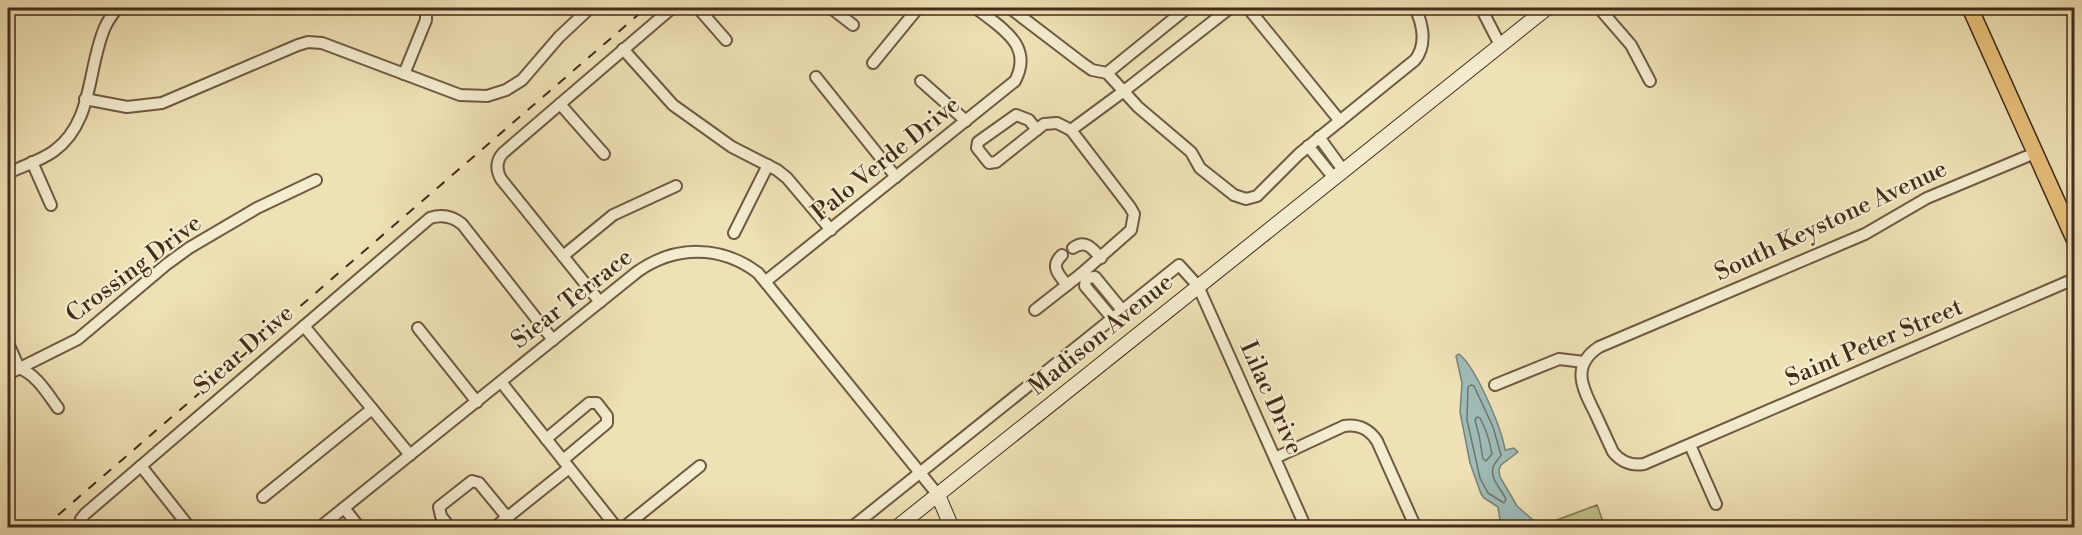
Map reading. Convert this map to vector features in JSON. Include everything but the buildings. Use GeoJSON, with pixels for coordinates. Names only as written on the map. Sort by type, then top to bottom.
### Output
{"type":"FeatureCollection","features":[{"type":"Feature","properties":{"kind":"main road","name":"Madison Avenue"},"geometry":{"type":"LineString","coordinates":[[896,528],[1546,8]]}},
{"type":"Feature","properties":{"kind":"main road"},"geometry":{"type":"LineString","coordinates":[[1970,8],[2074,239]]}},
{"type":"Feature","properties":{"kind":"main road"},"geometry":{"type":"LineString","coordinates":[[938,495],[952,528]]}},
{"type":"Feature","properties":{"kind":"street"},"geometry":{"type":"LineString","coordinates":[[8,173],[53,152],[70,135],[78,122],[104,28],[117,8]]}},
{"type":"Feature","properties":{"kind":"street"},"geometry":{"type":"LineString","coordinates":[[404,74],[426,20],[426,8]]}},
{"type":"Feature","properties":{"kind":"street"},"geometry":{"type":"LineString","coordinates":[[85,99],[126,107],[162,103],[308,42],[322,43],[460,95],[475,97],[498,93],[522,80],[559,37],[590,8]]}},
{"type":"Feature","properties":{"kind":"street"},"geometry":{"type":"LineString","coordinates":[[600,302],[501,179],[497,165],[503,153],[672,8]]}},
{"type":"Feature","properties":{"kind":"street"},"geometry":{"type":"LineString","coordinates":[[698,8],[726,40]]}},
{"type":"Feature","properties":{"kind":"street"},"geometry":{"type":"LineString","coordinates":[[831,8],[853,25]]}},
{"type":"Feature","properties":{"kind":"street"},"geometry":{"type":"LineString","coordinates":[[873,63],[918,8]]}},
{"type":"Feature","properties":{"kind":"street","name":"Palo Verde Drive"},"geometry":{"type":"LineString","coordinates":[[766,281],[1013,83],[1019,73],[1021,61],[1018,46],[1011,37],[976,8]]}},
{"type":"Feature","properties":{"kind":"street"},"geometry":{"type":"LineString","coordinates":[[1010,8],[1092,70],[1107,73],[1138,107],[1191,152],[1200,168],[1238,197],[1249,199],[1257,196],[1308,146],[1418,57],[1422,44],[1422,31],[1415,8]]}},
{"type":"Feature","properties":{"kind":"street"},"geometry":{"type":"LineString","coordinates":[[1107,73],[1187,8]]}},
{"type":"Feature","properties":{"kind":"street"},"geometry":{"type":"LineString","coordinates":[[1071,130],[1230,8]]}},
{"type":"Feature","properties":{"kind":"street"},"geometry":{"type":"LineString","coordinates":[[1248,8],[1340,121]]}},
{"type":"Feature","properties":{"kind":"street"},"geometry":{"type":"LineString","coordinates":[[1481,8],[1500,45]]}},
{"type":"Feature","properties":{"kind":"street"},"geometry":{"type":"LineString","coordinates":[[1599,8],[1631,45],[1650,81]]}},
{"type":"Feature","properties":{"kind":"street"},"geometry":{"type":"LineString","coordinates":[[623,49],[673,105],[732,147],[768,165],[791,181],[831,230]]}},
{"type":"Feature","properties":{"kind":"street"},"geometry":{"type":"LineString","coordinates":[[816,77],[896,177]]}},
{"type":"Feature","properties":{"kind":"street"},"geometry":{"type":"LineString","coordinates":[[921,81],[966,121]]}},
{"type":"Feature","properties":{"kind":"street"},"geometry":{"type":"LineString","coordinates":[[560,104],[604,154]]}},
{"type":"Feature","properties":{"kind":"street"},"geometry":{"type":"LineString","coordinates":[[1035,310],[1067,285],[1083,276],[1131,230],[1134,214],[1126,200],[1071,130],[1058,123],[1044,124],[1037,130],[996,162],[989,163],[977,148],[978,142],[1016,115],[1029,120],[1037,130]]}},
{"type":"Feature","properties":{"kind":"street"},"geometry":{"type":"LineString","coordinates":[[1319,137],[1338,174]]}},
{"type":"Feature","properties":{"kind":"street"},"geometry":{"type":"LineString","coordinates":[[1308,146],[1338,174]]}},
{"type":"Feature","properties":{"kind":"street","name":"South Keystone Avenue"},"geometry":{"type":"LineString","coordinates":[[1583,364],[1599,347],[1865,234],[1927,198],[2035,153]]}},
{"type":"Feature","properties":{"kind":"street"},"geometry":{"type":"LineString","coordinates":[[32,162],[51,205]]}},
{"type":"Feature","properties":{"kind":"street"},"geometry":{"type":"LineString","coordinates":[[734,233],[768,165]]}},
{"type":"Feature","properties":{"kind":"street","name":"Crossing Drive"},"geometry":{"type":"LineString","coordinates":[[8,374],[82,336],[189,248],[249,212],[316,180]]}},
{"type":"Feature","properties":{"kind":"street"},"geometry":{"type":"LineString","coordinates":[[563,256],[614,215],[676,186]]}},
{"type":"Feature","properties":{"kind":"street","name":"Siear Drive"},"geometry":{"type":"LineString","coordinates":[[80,527],[81,519],[85,514],[426,221],[434,217],[453,218],[462,224],[553,340]]}},
{"type":"Feature","properties":{"kind":"street"},"geometry":{"type":"LineString","coordinates":[[1073,248],[1079,244],[1085,244],[1101,258]]}},
{"type":"Feature","properties":{"kind":"street","name":"Siear Terrace"},"geometry":{"type":"LineString","coordinates":[[319,528],[647,265],[665,257],[688,252],[707,252],[730,257],[748,266],[766,281],[938,495]]}},
{"type":"Feature","properties":{"kind":"street"},"geometry":{"type":"LineString","coordinates":[[1062,255],[1055,268],[1067,285]]}},
{"type":"Feature","properties":{"kind":"street"},"geometry":{"type":"LineString","coordinates":[[851,528],[1179,265],[1198,286]]}},
{"type":"Feature","properties":{"kind":"street"},"geometry":{"type":"LineString","coordinates":[[1083,276],[1095,277],[1122,310]]}},
{"type":"Feature","properties":{"kind":"street"},"geometry":{"type":"LineString","coordinates":[[1083,276],[1085,286],[1112,318]]}},
{"type":"Feature","properties":{"kind":"street","name":"Saint Peter Street"},"geometry":{"type":"LineString","coordinates":[[1583,364],[1581,375],[1584,391],[1612,452],[1627,463],[1644,464],[2074,279]]}},
{"type":"Feature","properties":{"kind":"street","name":"Lilac Drive"},"geometry":{"type":"LineString","coordinates":[[1198,286],[1306,528]]}},
{"type":"Feature","properties":{"kind":"street"},"geometry":{"type":"LineString","coordinates":[[304,326],[410,455]]}},
{"type":"Feature","properties":{"kind":"street"},"geometry":{"type":"LineString","coordinates":[[418,328],[477,402]]}},
{"type":"Feature","properties":{"kind":"street"},"geometry":{"type":"LineString","coordinates":[[8,343],[19,368],[29,372],[36,379],[58,408]]}},
{"type":"Feature","properties":{"kind":"street"},"geometry":{"type":"LineString","coordinates":[[1496,385],[1559,359],[1583,364]]}},
{"type":"Feature","properties":{"kind":"street"},"geometry":{"type":"LineString","coordinates":[[501,382],[617,528]]}},
{"type":"Feature","properties":{"kind":"street"},"geometry":{"type":"LineString","coordinates":[[494,528],[566,464],[607,423],[607,416],[597,403],[591,402],[546,439]]}},
{"type":"Feature","properties":{"kind":"street"},"geometry":{"type":"LineString","coordinates":[[263,496],[372,409]]}},
{"type":"Feature","properties":{"kind":"street"},"geometry":{"type":"LineString","coordinates":[[1275,458],[1344,426],[1356,425],[1363,428],[1373,434],[1377,441],[1416,528]]}},
{"type":"Feature","properties":{"kind":"street"},"geometry":{"type":"LineString","coordinates":[[1690,445],[1716,504]]}},
{"type":"Feature","properties":{"kind":"street"},"geometry":{"type":"LineString","coordinates":[[141,466],[190,528]]}},
{"type":"Feature","properties":{"kind":"street"},"geometry":{"type":"LineString","coordinates":[[623,528],[700,466]]}},
{"type":"Feature","properties":{"kind":"street"},"geometry":{"type":"LineString","coordinates":[[450,528],[441,516],[439,507],[472,481],[479,483],[507,517]]}},
{"type":"Feature","properties":{"kind":"street"},"geometry":{"type":"LineString","coordinates":[[344,508],[360,528]]}},
{"type":"Feature","properties":{"kind":"green space"},"geometry":{"type":"Polygon","coordinates":[[[1597,505],[1605,527],[1556,527],[1554,521],[1597,505]]]}},
{"type":"Feature","properties":{"kind":"water"},"geometry":{"type":"Polygon","coordinates":[[[1459,354],[1473,372],[1487,399],[1505,450],[1514,448],[1518,452],[1501,465],[1500,477],[1517,506],[1541,527],[1501,527],[1498,507],[1481,494],[1470,463],[1460,412],[1462,383],[1456,356],[1459,354]]]}},
{"type":"Feature","properties":{"kind":"railway"},"geometry":{"type":"LineString","coordinates":[[43,528],[646,8]]}}]}
